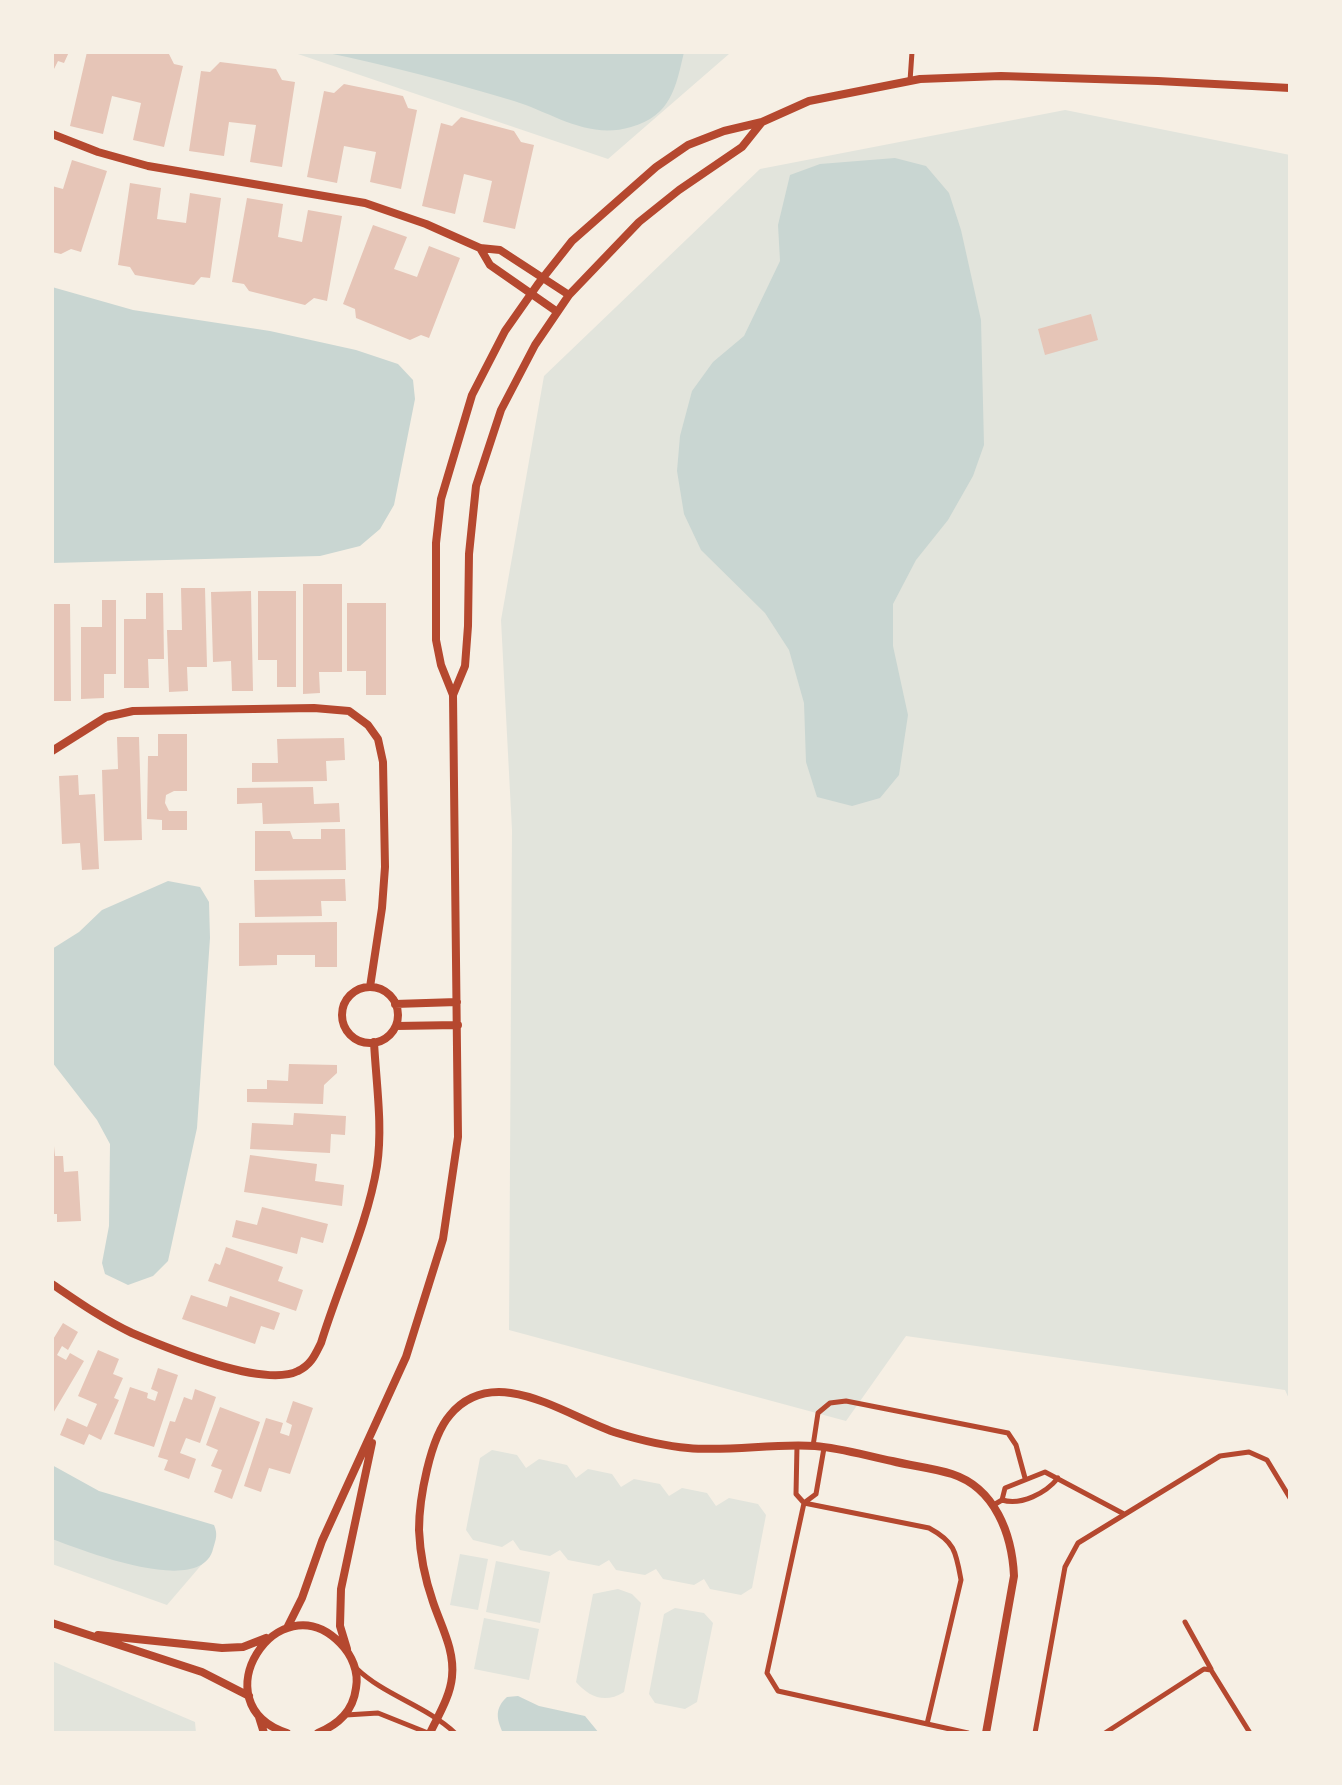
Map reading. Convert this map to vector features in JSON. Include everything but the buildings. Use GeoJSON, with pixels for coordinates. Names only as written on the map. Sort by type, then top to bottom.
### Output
{"type":"FeatureCollection","features":[{"type":"Feature","properties":{"kind":"street"},"geometry":{"type":"LineString","coordinates":[[287,1628],[302,1598],[322,1541],[406,1357],[443,1239],[458,1137],[458,1025],[453,695],[441,665],[436,640],[436,543],[441,499],[472,395],[505,331],[572,241],[656,167],[688,145],[724,131],[762,122],[809,101],[910,81],[1001,76],[1290,88]]}},
{"type":"Feature","properties":{"kind":"street"},"geometry":{"type":"LineString","coordinates":[[453,695],[465,666],[469,554],[476,486],[501,410],[535,345],[556,311],[590,270],[639,222],[742,147],[762,122]]}},
{"type":"Feature","properties":{"kind":"street"},"geometry":{"type":"LineString","coordinates":[[52,134],[98,152],[148,166],[365,203],[426,224],[480,248],[500,250],[569,295]]}},
{"type":"Feature","properties":{"kind":"street"},"geometry":{"type":"LineString","coordinates":[[480,248],[490,265],[556,311]]}},
{"type":"Feature","properties":{"kind":"street"},"geometry":{"type":"LineString","coordinates":[[52,751],[106,717],[133,711],[314,708],[349,711],[368,725],[378,739],[383,762],[385,867],[370,987]]}},
{"type":"Feature","properties":{"kind":"street"},"geometry":{"type":"LineString","coordinates":[[370,987],[385,992],[395,1004],[398,1016],[396,1026],[387,1037],[374,1042],[360,1041],[352,1036],[343,1019],[345,1002],[351,994],[370,987]]}},
{"type":"Feature","properties":{"kind":"street"},"geometry":{"type":"LineString","coordinates":[[395,1004],[457,1002]]}},
{"type":"Feature","properties":{"kind":"street"},"geometry":{"type":"LineString","coordinates":[[396,1026],[458,1025]]}},
{"type":"Feature","properties":{"kind":"street"},"geometry":{"type":"LineString","coordinates":[[52,1284],[130,1332],[253,1375],[278,1376],[296,1372],[311,1363],[321,1343],[377,1166],[379,1123],[374,1042]]}},
{"type":"Feature","properties":{"kind":"street"},"geometry":{"type":"LineString","coordinates":[[429,1733],[448,1694],[452,1676],[451,1651],[432,1600],[422,1560],[419,1529],[431,1457],[444,1423],[460,1405],[484,1395],[513,1391],[617,1433],[653,1443],[690,1448],[813,1446],[954,1475],[975,1488],[1000,1515],[1008,1534],[1014,1576],[986,1733]]}},
{"type":"Feature","properties":{"kind":"street"},"geometry":{"type":"LineString","coordinates":[[318,1733],[329,1730],[345,1716],[355,1692],[355,1667],[340,1626],[341,1589],[376,1425]]}},
{"type":"Feature","properties":{"kind":"street"},"geometry":{"type":"LineString","coordinates":[[52,1623],[202,1672],[249,1696]]}},
{"type":"Feature","properties":{"kind":"street"},"geometry":{"type":"LineString","coordinates":[[86,1633],[222,1648],[243,1647],[287,1628],[304,1626],[320,1629],[347,1650]]}},
{"type":"Feature","properties":{"kind":"street"},"geometry":{"type":"LineString","coordinates":[[264,1733],[249,1696],[247,1679],[250,1662],[259,1647],[271,1636]]}},
{"type":"Feature","properties":{"kind":"street"},"geometry":{"type":"LineString","coordinates":[[257,1713],[269,1725],[287,1733]]}},
{"type":"Feature","properties":{"kind":"lane"},"geometry":{"type":"LineString","coordinates":[[910,81],[912,52]]}},
{"type":"Feature","properties":{"kind":"lane"},"geometry":{"type":"LineString","coordinates":[[813,1446],[818,1413],[830,1403],[846,1401],[1008,1433],[1016,1445],[1025,1478]]}},
{"type":"Feature","properties":{"kind":"lane"},"geometry":{"type":"LineString","coordinates":[[797,1446],[796,1494],[804,1503],[929,1528],[948,1538],[961,1580],[927,1724]]}},
{"type":"Feature","properties":{"kind":"lane"},"geometry":{"type":"LineString","coordinates":[[824,1448],[816,1494],[804,1503],[767,1673],[778,1691],[968,1733]]}},
{"type":"Feature","properties":{"kind":"lane"},"geometry":{"type":"LineString","coordinates":[[1035,1733],[1065,1567],[1078,1543],[1220,1456],[1249,1452],[1267,1460],[1290,1498]]}},
{"type":"Feature","properties":{"kind":"lane"},"geometry":{"type":"LineString","coordinates":[[992,1506],[1002,1500],[1005,1488],[1045,1472],[1124,1514]]}},
{"type":"Feature","properties":{"kind":"lane"},"geometry":{"type":"LineString","coordinates":[[1002,1500],[1013,1503],[1050,1489],[1058,1478]]}},
{"type":"Feature","properties":{"kind":"lane"},"geometry":{"type":"LineString","coordinates":[[1185,1622],[1250,1733]]}},
{"type":"Feature","properties":{"kind":"lane"},"geometry":{"type":"LineString","coordinates":[[355,1667],[385,1691],[437,1719],[455,1733]]}},
{"type":"Feature","properties":{"kind":"lane"},"geometry":{"type":"LineString","coordinates":[[1105,1733],[1204,1669],[1211,1670]]}},
{"type":"Feature","properties":{"kind":"lane"},"geometry":{"type":"LineString","coordinates":[[345,1716],[378,1713],[429,1733]]}},
{"type":"Feature","properties":{"kind":"shaded area"},"geometry":{"type":"Polygon","coordinates":[[[292,52],[729,52],[729,54],[608,159],[292,52]]]}},
{"type":"Feature","properties":{"kind":"shaded area"},"geometry":{"type":"Polygon","coordinates":[[[323,52],[684,52],[670,98],[655,116],[631,127],[600,130],[585,128],[467,87],[323,52]]]}},
{"type":"Feature","properties":{"kind":"shaded area"},"geometry":{"type":"Polygon","coordinates":[[[1065,110],[1290,155],[1290,1401],[1285,1390],[906,1336],[846,1421],[509,1330],[512,830],[501,620],[544,376],[760,169],[1065,110]]]}},
{"type":"Feature","properties":{"kind":"shaded area"},"geometry":{"type":"Polygon","coordinates":[[[895,158],[926,166],[949,193],[961,230],[981,320],[984,445],[973,476],[948,520],[916,560],[893,604],[893,646],[908,715],[899,775],[880,798],[852,806],[817,797],[806,762],[804,703],[789,650],[765,613],[701,550],[684,514],[677,471],[680,436],[692,391],[713,362],[744,336],[780,261],[778,225],[790,175],[820,164],[895,158]]]}},
{"type":"Feature","properties":{"kind":"shaded area"},"geometry":{"type":"Polygon","coordinates":[[[52,287],[133,310],[270,331],[356,350],[398,364],[413,380],[415,399],[394,505],[380,529],[360,546],[320,556],[52,563],[52,287]]]}},
{"type":"Feature","properties":{"kind":"shaded area"},"geometry":{"type":"Polygon","coordinates":[[[168,881],[200,887],[209,902],[210,938],[197,1128],[168,1261],[153,1276],[128,1285],[105,1274],[102,1263],[109,1226],[110,1144],[97,1120],[52,1062],[52,949],[79,932],[102,910],[168,881]]]}},
{"type":"Feature","properties":{"kind":"shaded area"},"geometry":{"type":"Polygon","coordinates":[[[492,1450],[517,1455],[526,1468],[539,1459],[567,1465],[576,1478],[588,1469],[612,1474],[621,1487],[634,1479],[660,1484],[669,1496],[682,1488],[707,1493],[716,1506],[729,1498],[758,1504],[766,1515],[752,1588],[741,1595],[710,1589],[704,1579],[694,1585],[663,1579],[656,1569],[645,1575],[616,1570],[609,1560],[599,1566],[568,1560],[560,1550],[550,1556],[520,1550],[513,1540],[502,1547],[473,1540],[466,1530],[480,1458],[492,1450]]]}},
{"type":"Feature","properties":{"kind":"shaded area"},"geometry":{"type":"Polygon","coordinates":[[[52,1465],[99,1491],[214,1525],[216,1537],[213,1549],[204,1563],[187,1570],[165,1570],[113,1560],[52,1539],[52,1465]]]}},
{"type":"Feature","properties":{"kind":"shaded area"},"geometry":{"type":"Polygon","coordinates":[[[52,1493],[203,1563],[167,1605],[52,1564],[52,1493]]]}},
{"type":"Feature","properties":{"kind":"shaded area"},"geometry":{"type":"Polygon","coordinates":[[[460,1554],[488,1559],[478,1610],[450,1605],[460,1554]]]}},
{"type":"Feature","properties":{"kind":"shaded area"},"geometry":{"type":"Polygon","coordinates":[[[496,1561],[550,1572],[540,1623],[486,1612],[496,1561]]]}},
{"type":"Feature","properties":{"kind":"shaded area"},"geometry":{"type":"Polygon","coordinates":[[[618,1589],[632,1594],[641,1603],[624,1692],[604,1698],[586,1692],[576,1682],[593,1594],[618,1589]]]}},
{"type":"Feature","properties":{"kind":"shaded area"},"geometry":{"type":"Polygon","coordinates":[[[675,1608],[704,1613],[713,1623],[697,1702],[685,1709],[655,1703],[649,1694],[664,1614],[675,1608]]]}},
{"type":"Feature","properties":{"kind":"shaded area"},"geometry":{"type":"Polygon","coordinates":[[[484,1618],[539,1629],[529,1680],[474,1669],[484,1618]]]}},
{"type":"Feature","properties":{"kind":"shaded area"},"geometry":{"type":"Polygon","coordinates":[[[52,1661],[195,1722],[196,1733],[52,1733],[52,1661]]]}},
{"type":"Feature","properties":{"kind":"shaded area"},"geometry":{"type":"Polygon","coordinates":[[[518,1696],[539,1706],[585,1716],[599,1733],[503,1733],[498,1718],[499,1709],[507,1697],[518,1696]]]}}]}
